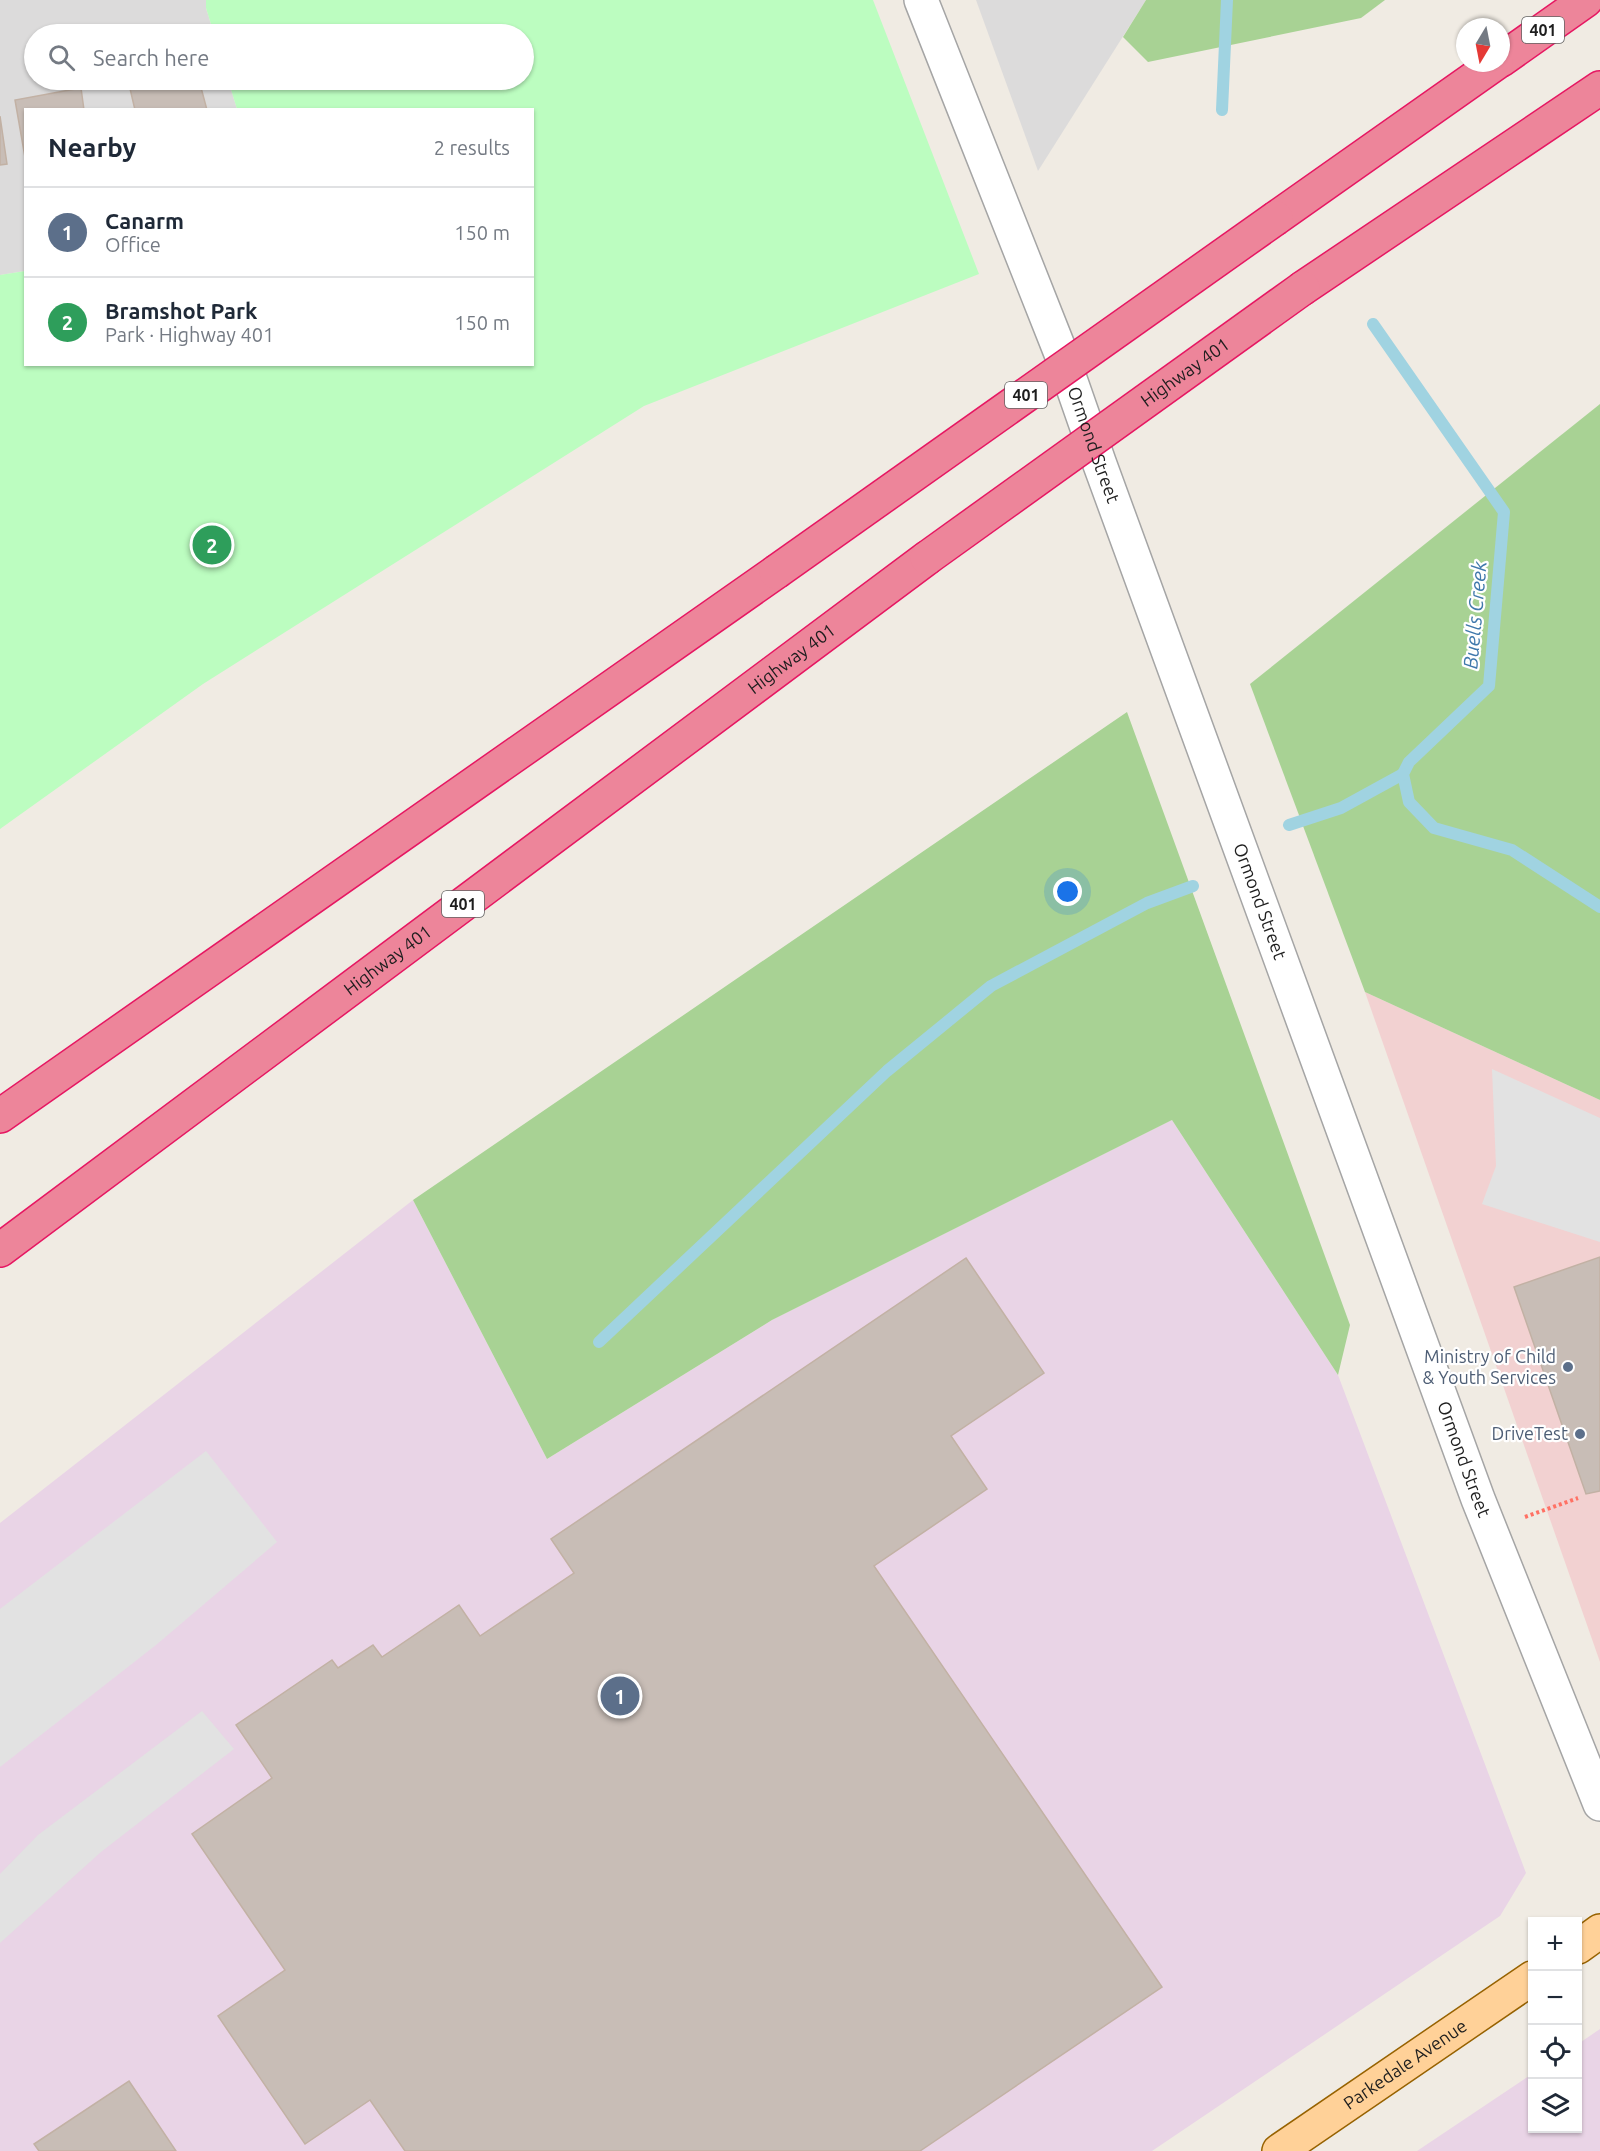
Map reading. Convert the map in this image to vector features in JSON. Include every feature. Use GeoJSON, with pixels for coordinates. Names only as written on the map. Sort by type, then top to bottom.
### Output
{"type":"FeatureCollection","features":[{"type":"Feature","properties":{"kind":"highway","name":"401"},"geometry":{"type":"LineString","coordinates":[[1510,54],[1586,0]]}},
{"type":"Feature","properties":{"kind":"highway","name":"401"},"geometry":{"type":"LineString","coordinates":[[0,1116],[776,572],[1483,72]]}},
{"type":"Feature","properties":{"kind":"highway","name":"Highway 401"},"geometry":{"type":"LineString","coordinates":[[0,1250],[927,558],[1303,288],[1600,88]]}},
{"type":"Feature","properties":{"kind":"main road"},"geometry":{"type":"LineString","coordinates":[[1582,1944],[1600,1931]]}},
{"type":"Feature","properties":{"kind":"main road","name":"Parkedale Avenue"},"geometry":{"type":"LineString","coordinates":[[1280,2151],[1528,1981]]}},
{"type":"Feature","properties":{"kind":"street","name":"Ormond Street"},"geometry":{"type":"LineString","coordinates":[[921,0],[1062,356],[1478,1500],[1600,1804]]}},
{"type":"Feature","properties":{"kind":"path"},"geometry":{"type":"LineString","coordinates":[[1523,1517],[1578,1498]]}},
{"type":"Feature","properties":{"kind":"shaded area"},"geometry":{"type":"Polygon","coordinates":[[[0,0],[206,0],[211,24],[24,24],[24,90],[231,90],[237,108],[24,108],[24,271],[0,275],[0,0]]]}},
{"type":"Feature","properties":{"kind":"shaded area"},"geometry":{"type":"Polygon","coordinates":[[[976,0],[1146,0],[1038,171],[976,0]]]}},
{"type":"Feature","properties":{"kind":"shaded area"},"geometry":{"type":"Polygon","coordinates":[[[1365,992],[1600,1100],[1600,1662],[1365,992]]]}},
{"type":"Feature","properties":{"kind":"shaded area"},"geometry":{"type":"Polygon","coordinates":[[[1492,1069],[1600,1118],[1600,1242],[1482,1204],[1496,1166],[1492,1069]]]}},
{"type":"Feature","properties":{"kind":"shaded area"},"geometry":{"type":"Polygon","coordinates":[[[1172,1120],[1338,1375],[1526,1873],[1500,1916],[1152,2151],[0,2151],[0,1523],[413,1200],[547,1459],[772,1320],[1172,1120]]]}},
{"type":"Feature","properties":{"kind":"shaded area"},"geometry":{"type":"Polygon","coordinates":[[[206,1451],[277,1542],[156,1645],[0,1767],[0,1609],[206,1451]]]}},
{"type":"Feature","properties":{"kind":"shaded area"},"geometry":{"type":"Polygon","coordinates":[[[202,1711],[234,1749],[101,1852],[0,1943],[0,1874],[38,1835],[202,1711]]]}},
{"type":"Feature","properties":{"kind":"shaded area"},"geometry":{"type":"Polygon","coordinates":[[[1600,2029],[1600,2151],[1417,2151],[1528,2077],[1528,2133],[1582,2133],[1582,2041],[1600,2029]]]}},
{"type":"Feature","properties":{"kind":"green space"},"geometry":{"type":"Polygon","coordinates":[[[206,0],[873,0],[979,274],[644,406],[203,684],[0,829],[0,275],[24,271],[24,366],[534,366],[534,108],[237,108],[231,90],[534,90],[534,24],[211,24],[206,0]]]}},
{"type":"Feature","properties":{"kind":"green space"},"geometry":{"type":"Polygon","coordinates":[[[1146,0],[1385,0],[1361,18],[1148,62],[1123,37],[1146,0]]]}},
{"type":"Feature","properties":{"kind":"green space"},"geometry":{"type":"Polygon","coordinates":[[[1600,404],[1600,1100],[1365,992],[1250,684],[1600,404]]]}},
{"type":"Feature","properties":{"kind":"green space"},"geometry":{"type":"Polygon","coordinates":[[[1127,712],[1350,1325],[1338,1375],[1172,1120],[772,1320],[547,1459],[413,1200],[1127,712]]]}},
{"type":"Feature","properties":{"kind":"building"},"geometry":{"type":"Polygon","coordinates":[[[81,90],[84,108],[24,108],[24,152],[15,100],[81,90]]]}},
{"type":"Feature","properties":{"kind":"building"},"geometry":{"type":"Polygon","coordinates":[[[130,90],[202,90],[206,108],[135,108],[130,90]]]}},
{"type":"Feature","properties":{"kind":"building"},"geometry":{"type":"Polygon","coordinates":[[[0,116],[7,164],[0,165],[0,116]]]}},
{"type":"Feature","properties":{"kind":"building"},"geometry":{"type":"Polygon","coordinates":[[[1600,1257],[1600,1491],[1586,1494],[1514,1287],[1600,1257]]]}},
{"type":"Feature","properties":{"kind":"building"},"geometry":{"type":"Polygon","coordinates":[[[966,1258],[1044,1373],[951,1436],[987,1489],[874,1566],[1162,1987],[920,2151],[405,2151],[370,2100],[305,2144],[218,2016],[285,1970],[192,1834],[272,1778],[236,1725],[332,1660],[338,1668],[373,1645],[382,1657],[459,1605],[480,1636],[574,1573],[551,1539],[966,1258]]]}},
{"type":"Feature","properties":{"kind":"building"},"geometry":{"type":"Polygon","coordinates":[[[129,2081],[176,2151],[39,2151],[34,2144],[129,2081]]]}},
{"type":"Feature","properties":{"kind":"waterway","name":"Buells Creek"},"geometry":{"type":"LineString","coordinates":[[1222,110],[1227,0]]}},
{"type":"Feature","properties":{"kind":"waterway","name":"Buells Creek"},"geometry":{"type":"LineString","coordinates":[[1373,324],[1504,512],[1489,686],[1409,762],[1403,774],[1409,802],[1434,828],[1512,850],[1600,907]]}},
{"type":"Feature","properties":{"kind":"waterway"},"geometry":{"type":"LineString","coordinates":[[1289,825],[1341,808],[1403,774]]}},
{"type":"Feature","properties":{"kind":"waterway"},"geometry":{"type":"LineString","coordinates":[[599,1342],[887,1071],[991,986],[1147,903],[1193,886]]}},
{"type":"Feature","properties":{"kind":"place","name":"Bramshot Park"},"geometry":{"type":"Point","coordinates":[212,545]}},
{"type":"Feature","properties":{"kind":"place","name":"Ministry of Child & Youth Services"},"geometry":{"type":"Point","coordinates":[1568,1367]}},
{"type":"Feature","properties":{"kind":"place","name":"DriveTest"},"geometry":{"type":"Point","coordinates":[1580,1434]}},
{"type":"Feature","properties":{"kind":"place","name":"Canarm"},"geometry":{"type":"Point","coordinates":[620,1696]}}]}
